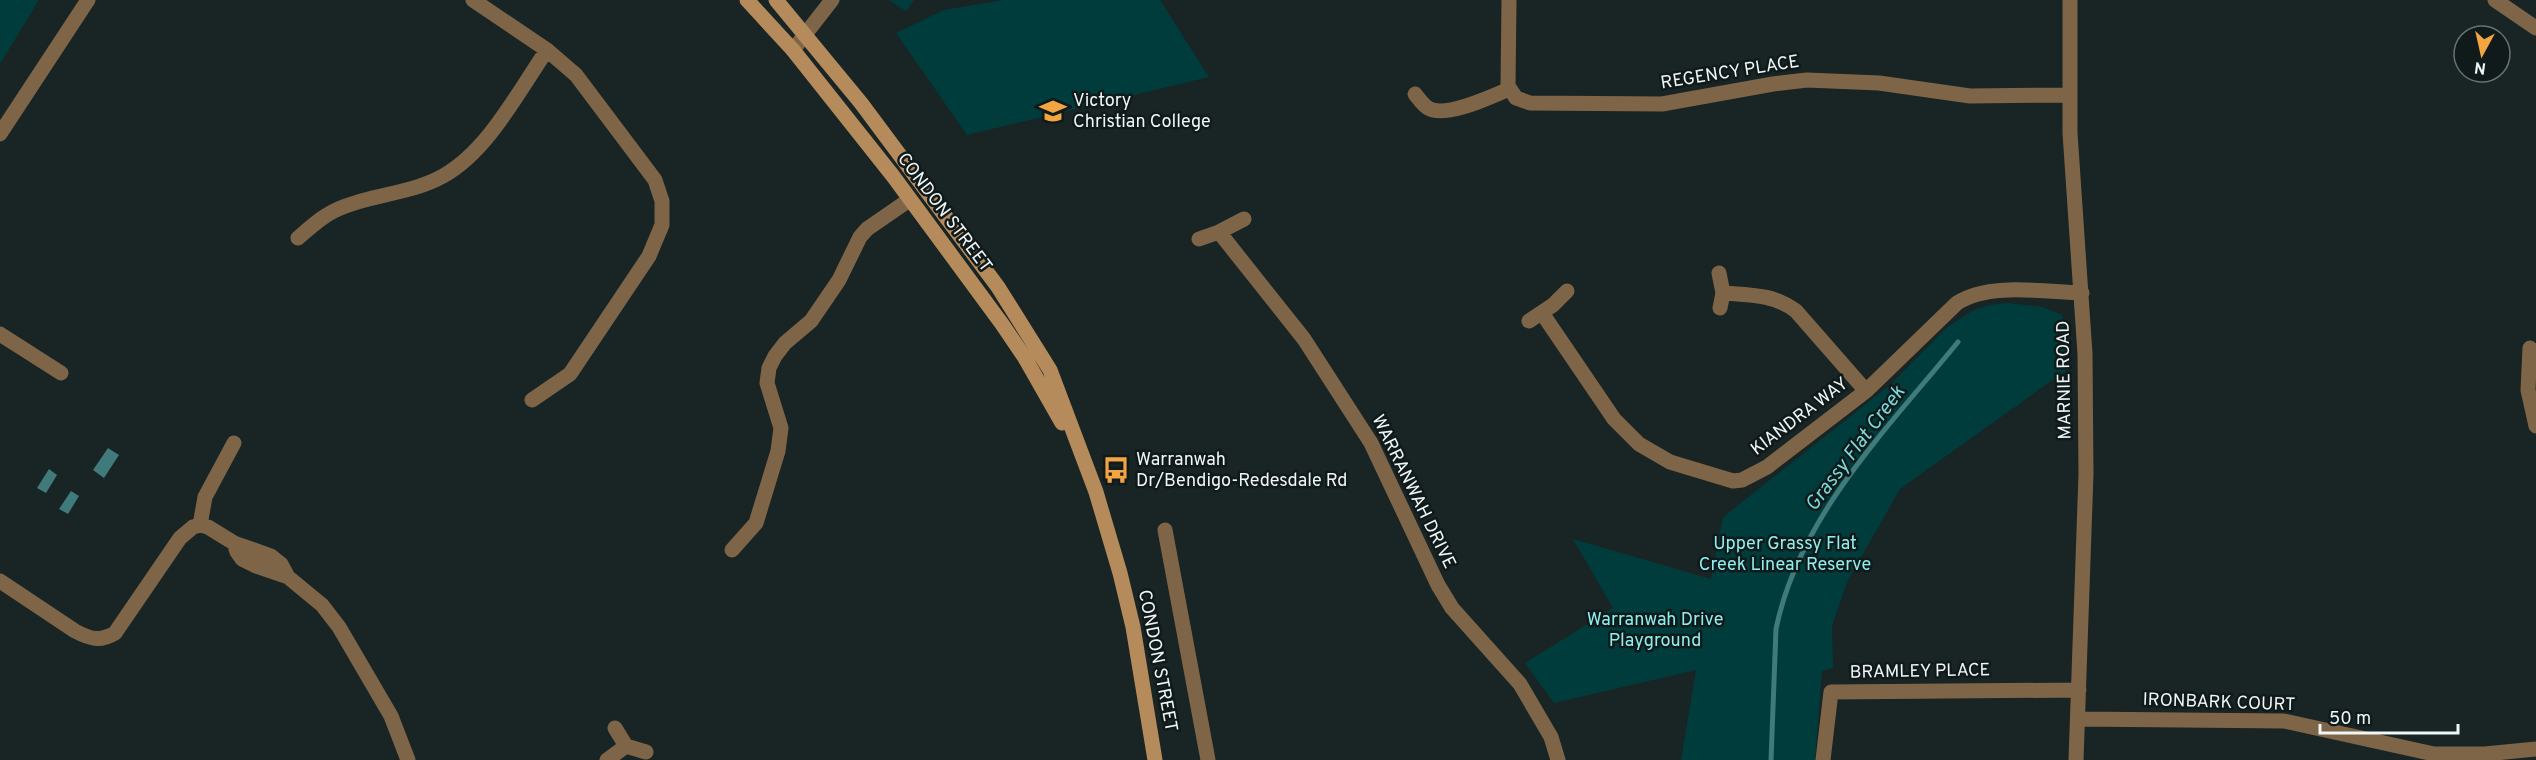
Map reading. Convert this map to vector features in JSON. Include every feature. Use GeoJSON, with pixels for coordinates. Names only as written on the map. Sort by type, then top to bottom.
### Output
{"type":"FeatureCollection","features":[{"type":"Feature","properties":{"kind":"main road","name":"CONDON STREET"},"geometry":{"type":"LineString","coordinates":[[747,0],[793,50],[893,176],[1025,358],[1087,466]]}},
{"type":"Feature","properties":{"kind":"main road","name":"CONDON STREET"},"geometry":{"type":"LineString","coordinates":[[776,0],[861,103],[998,286],[1050,370],[1087,466],[1111,542],[1132,627],[1155,760]]}},
{"type":"Feature","properties":{"kind":"street"},"geometry":{"type":"LineString","coordinates":[[0,134],[88,0]]}},
{"type":"Feature","properties":{"kind":"street"},"geometry":{"type":"LineString","coordinates":[[473,0],[547,50],[576,75],[655,180],[664,214],[656,245],[580,361],[560,382],[532,400]]}},
{"type":"Feature","properties":{"kind":"street"},"geometry":{"type":"LineString","coordinates":[[793,50],[832,0]]}},
{"type":"Feature","properties":{"kind":"street"},"geometry":{"type":"LineString","coordinates":[[1415,94],[1429,109],[1444,110],[1480,102],[1509,89],[1509,0]]}},
{"type":"Feature","properties":{"kind":"street","name":"MARNIE ROAD"},"geometry":{"type":"LineString","coordinates":[[2070,0],[2070,95],[2073,179],[2085,354],[2086,474],[2076,760]]}},
{"type":"Feature","properties":{"kind":"street"},"geometry":{"type":"LineString","coordinates":[[2495,0],[2536,28]]}},
{"type":"Feature","properties":{"kind":"street"},"geometry":{"type":"LineString","coordinates":[[298,238],[321,219],[345,206],[425,183],[454,169],[480,147],[547,50]]}},
{"type":"Feature","properties":{"kind":"street","name":"REGENCY PLACE"},"geometry":{"type":"LineString","coordinates":[[1509,89],[1522,102],[1537,104],[1662,104],[1807,80],[1879,83],[1962,95],[2070,95]]}},
{"type":"Feature","properties":{"kind":"street"},"geometry":{"type":"LineString","coordinates":[[732,550],[756,523],[778,451],[781,428],[767,383],[769,368],[775,356],[785,343],[811,321],[839,280],[860,237],[867,229],[909,200]]}},
{"type":"Feature","properties":{"kind":"street"},"geometry":{"type":"LineString","coordinates":[[1199,239],[1244,219]]}},
{"type":"Feature","properties":{"kind":"street","name":"WARRANWAH DRIVE"},"geometry":{"type":"LineString","coordinates":[[1219,232],[1304,339],[1371,443],[1438,585],[1452,608],[1520,684],[1551,737],[1558,760]]}},
{"type":"Feature","properties":{"kind":"street"},"geometry":{"type":"LineString","coordinates":[[1719,273],[1722,301],[1761,296],[1786,303],[1796,311],[1866,391]]}},
{"type":"Feature","properties":{"kind":"street"},"geometry":{"type":"LineString","coordinates":[[1529,321],[1561,299],[1567,291]]}},
{"type":"Feature","properties":{"kind":"street","name":"KIANDRA WAY"},"geometry":{"type":"LineString","coordinates":[[1542,313],[1627,434],[1657,457],[1713,476],[1742,480],[1754,475],[1866,391],[1956,303],[1969,295],[2000,291],[2082,292]]}},
{"type":"Feature","properties":{"kind":"street"},"geometry":{"type":"LineString","coordinates":[[0,334],[62,373]]}},
{"type":"Feature","properties":{"kind":"street"},"geometry":{"type":"LineString","coordinates":[[2530,348],[2528,390],[2536,426]]}},
{"type":"Feature","properties":{"kind":"street"},"geometry":{"type":"LineString","coordinates":[[200,525],[205,497],[232,440],[249,439]]}},
{"type":"Feature","properties":{"kind":"street"},"geometry":{"type":"LineString","coordinates":[[0,581],[87,637],[106,638],[122,625],[186,531],[200,525],[216,531],[234,543],[242,558],[256,566],[288,577],[322,604],[339,627],[391,716],[408,760]]}},
{"type":"Feature","properties":{"kind":"street","name":"CONDON STREET"},"geometry":{"type":"LineString","coordinates":[[1165,530],[1208,760]]}},
{"type":"Feature","properties":{"kind":"street","name":"BRAMLEY PLACE"},"geometry":{"type":"LineString","coordinates":[[1823,760],[1831,692],[2079,690]]}},
{"type":"Feature","properties":{"kind":"street","name":"IRONBARK COURT"},"geometry":{"type":"LineString","coordinates":[[2078,719],[2284,721],[2434,754],[2485,754],[2536,748]]}},
{"type":"Feature","properties":{"kind":"street"},"geometry":{"type":"LineString","coordinates":[[615,728],[626,746],[646,752]]}},
{"type":"Feature","properties":{"kind":"street"},"geometry":{"type":"LineString","coordinates":[[607,760],[626,746]]}},
{"type":"Feature","properties":{"kind":"green space"},"geometry":{"type":"Polygon","coordinates":[[[0,0],[39,0],[0,64],[0,0]]]}},
{"type":"Feature","properties":{"kind":"green space"},"geometry":{"type":"Polygon","coordinates":[[[889,0],[914,0],[906,11],[889,0]]]}},
{"type":"Feature","properties":{"kind":"green space"},"geometry":{"type":"Polygon","coordinates":[[[1003,0],[1160,0],[1209,77],[967,135],[896,33],[944,10],[1003,0]]]}},
{"type":"Feature","properties":{"kind":"green space","name":"Upper Grassy Flat Creek Linear Reserve"},"geometry":{"type":"Polygon","coordinates":[[[2008,303],[2042,307],[2062,315],[2068,332],[2071,367],[1900,489],[1847,582],[1832,626],[1833,668],[1822,671],[1815,760],[1681,760],[1696,670],[1554,703],[1525,663],[1613,608],[1573,539],[1711,579],[1723,517],[1890,385],[1946,328],[1972,311],[1989,305],[2008,303]]]}},
{"type":"Feature","properties":{"kind":"shaded area"},"geometry":{"type":"Polygon","coordinates":[[[108,448],[119,455],[104,478],[93,470],[108,448]]]}},
{"type":"Feature","properties":{"kind":"shaded area"},"geometry":{"type":"Polygon","coordinates":[[[49,469],[57,475],[46,493],[37,488],[49,469]]]}},
{"type":"Feature","properties":{"kind":"shaded area"},"geometry":{"type":"Polygon","coordinates":[[[71,491],[79,496],[68,514],[59,509],[71,491]]]}},
{"type":"Feature","properties":{"kind":"waterway","name":"Grassy Flat Creek"},"geometry":{"type":"LineString","coordinates":[[1771,760],[1776,629],[1788,588],[1804,549],[1825,511],[1849,475],[1958,342]]}},
{"type":"Feature","properties":{"kind":"place","name":"Victory Christian College"},"geometry":{"type":"Point","coordinates":[1053,111]}},
{"type":"Feature","properties":{"kind":"place","name":"Warranwah Dr/Bendigo-Redesdale Rd"},"geometry":{"type":"Point","coordinates":[1116,470]}},
{"type":"Feature","properties":{"kind":"park label","name":"Warranwah Drive Playground"},"geometry":{"type":"Point","coordinates":[1655,630]}}]}
